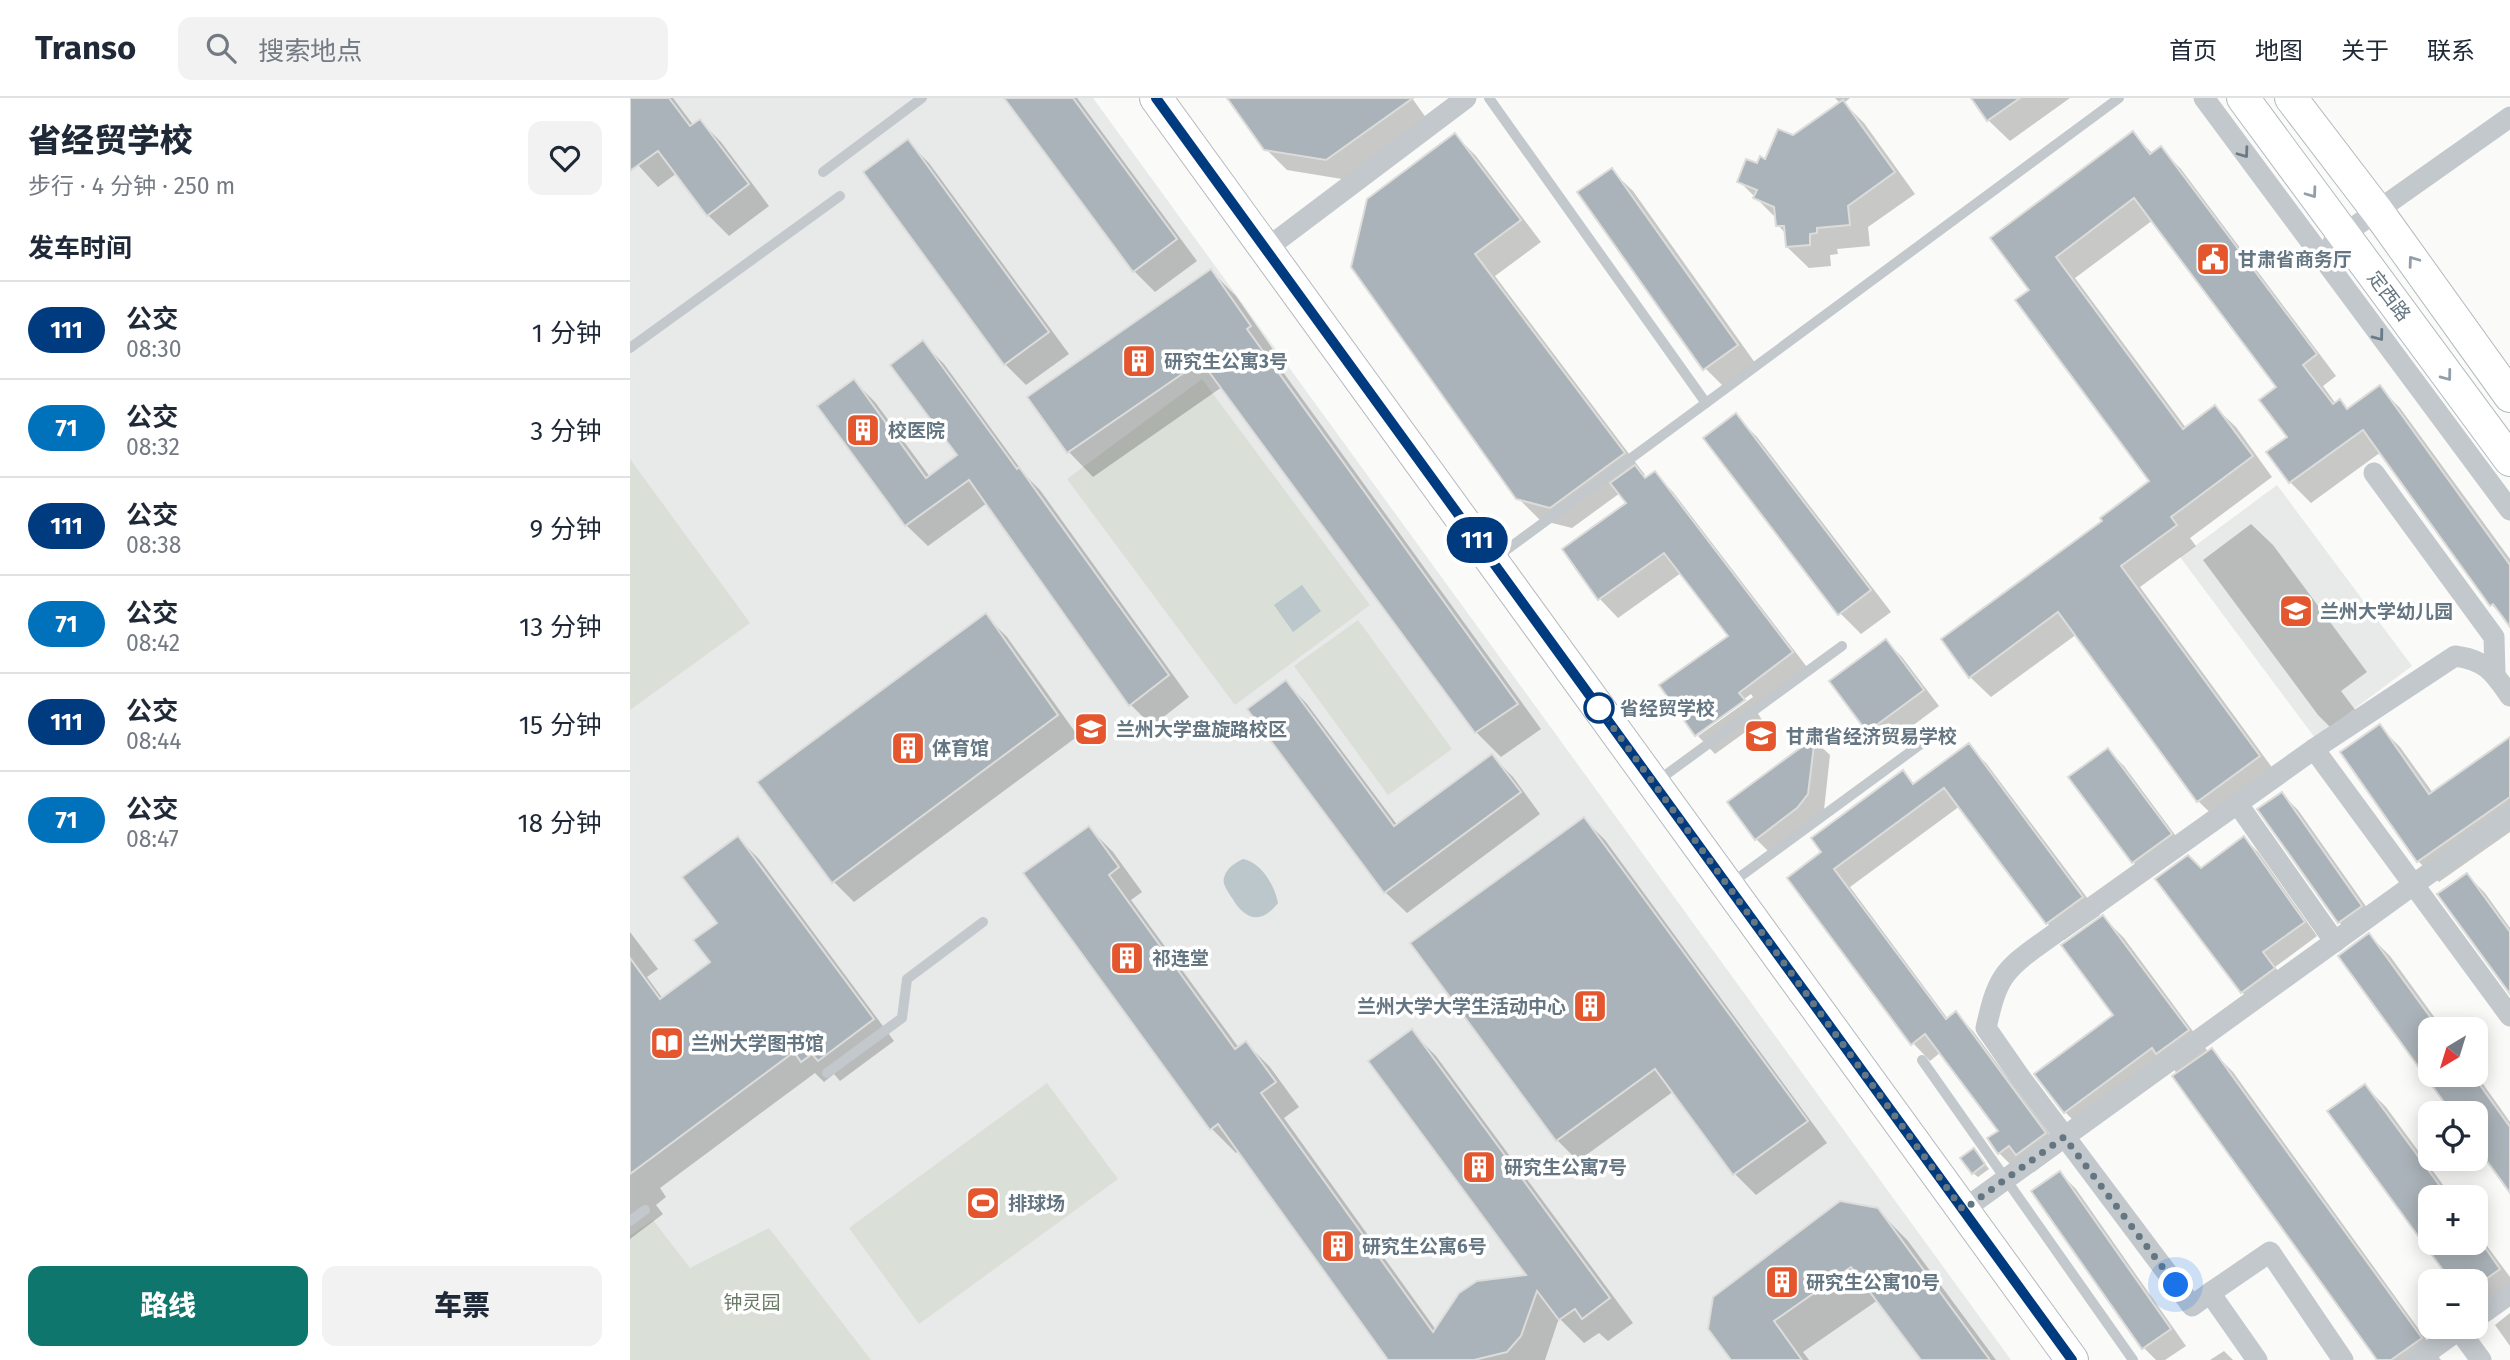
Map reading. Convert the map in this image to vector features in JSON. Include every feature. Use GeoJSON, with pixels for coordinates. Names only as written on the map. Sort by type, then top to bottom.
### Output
{"type":"FeatureCollection","features":[{"type":"Feature","properties":{"kind":"street"},"geometry":{"type":"LineString","coordinates":[[1156,98],[2072,1360]]}},
{"type":"Feature","properties":{"kind":"street"},"geometry":{"type":"LineString","coordinates":[[1266,249],[1466,98]]}},
{"type":"Feature","properties":{"kind":"street"},"geometry":{"type":"LineString","coordinates":[[2204,98],[2510,510]]}},
{"type":"Feature","properties":{"kind":"street","name":"定西路"},"geometry":{"type":"LineString","coordinates":[[2243,98],[2510,460]]}},
{"type":"Feature","properties":{"kind":"street","name":"定西路"},"geometry":{"type":"LineString","coordinates":[[2291,98],[2378,212],[2510,396]]}},
{"type":"Feature","properties":{"kind":"street"},"geometry":{"type":"LineString","coordinates":[[2317,253],[2510,117]]}},
{"type":"Feature","properties":{"kind":"street"},"geometry":{"type":"LineString","coordinates":[[2374,473],[2494,637],[2495,674]]}},
{"type":"Feature","properties":{"kind":"street"},"geometry":{"type":"LineString","coordinates":[[2343,1360],[2270,1252],[2192,1306],[2064,1137],[1986,1028],[1995,991],[2014,963],[2315,749],[2455,656],[2474,659],[2495,674],[2510,696]]}},
{"type":"Feature","properties":{"kind":"street"},"geometry":{"type":"LineString","coordinates":[[2315,749],[2510,1016]]}},
{"type":"Feature","properties":{"kind":"street"},"geometry":{"type":"LineString","coordinates":[[2238,803],[2335,942]]}},
{"type":"Feature","properties":{"kind":"street"},"geometry":{"type":"LineString","coordinates":[[1963,1210],[2414,885],[2507,822]]}},
{"type":"Feature","properties":{"kind":"street"},"geometry":{"type":"LineString","coordinates":[[2210,1293],[2258,1360]]}},
{"type":"Feature","properties":{"kind":"street"},"geometry":{"type":"LineString","coordinates":[[2488,1310],[2510,1294]]}},
{"type":"Feature","properties":{"kind":"street"},"geometry":{"type":"LineString","coordinates":[[2417,1360],[2447,1339]]}},
{"type":"Feature","properties":{"kind":"street"},"geometry":{"type":"LineString","coordinates":[[2467,1339],[2481,1360]]}},
{"type":"Feature","properties":{"kind":"lane"},"geometry":{"type":"LineString","coordinates":[[822,172],[922,98]]}},
{"type":"Feature","properties":{"kind":"lane"},"geometry":{"type":"LineString","coordinates":[[1489,98],[1706,403]]}},
{"type":"Feature","properties":{"kind":"lane"},"geometry":{"type":"LineString","coordinates":[[1492,561],[2119,98]]}},
{"type":"Feature","properties":{"kind":"lane"},"geometry":{"type":"LineString","coordinates":[[630,348],[840,196]]}},
{"type":"Feature","properties":{"kind":"lane"},"geometry":{"type":"LineString","coordinates":[[1654,784],[1842,646]]}},
{"type":"Feature","properties":{"kind":"lane"},"geometry":{"type":"LineString","coordinates":[[1728,886],[1921,744]]}},
{"type":"Feature","properties":{"kind":"lane"},"geometry":{"type":"LineString","coordinates":[[827,1073],[902,1018],[907,979],[983,922]]}},
{"type":"Feature","properties":{"kind":"lane"},"geometry":{"type":"LineString","coordinates":[[1922,1060],[2133,1360]]}},
{"type":"Feature","properties":{"kind":"lane"},"geometry":{"type":"LineString","coordinates":[[630,1221],[645,1210]]}},
{"type":"Feature","properties":{"kind":"shaded area","name":"兰州大学盘旋路校区"},"geometry":{"type":"Polygon","coordinates":[[[630,98],[1093,98],[2011,1360],[630,1360],[630,98]]]}},
{"type":"Feature","properties":{"kind":"shaded area","name":"兰州大学幼儿园"},"geometry":{"type":"Polygon","coordinates":[[[2277,485],[2412,666],[2315,738],[2180,557],[2277,485]]]}},
{"type":"Feature","properties":{"kind":"shaded area"},"geometry":{"type":"Polygon","coordinates":[[[1302,585],[1321,611],[1293,632],[1274,605],[1302,585]]]}},
{"type":"Feature","properties":{"kind":"shaded area"},"geometry":{"type":"Polygon","coordinates":[[[1243,859],[1261,870],[1270,882],[1278,903],[1259,917],[1242,911],[1224,883],[1225,874],[1243,859]]]}},
{"type":"Feature","properties":{"kind":"green space"},"geometry":{"type":"Polygon","coordinates":[[[1202,379],[1370,605],[1235,705],[1067,479],[1202,379]]]}},
{"type":"Feature","properties":{"kind":"green space"},"geometry":{"type":"Polygon","coordinates":[[[630,459],[750,623],[630,710],[630,459]]]}},
{"type":"Feature","properties":{"kind":"green space"},"geometry":{"type":"Polygon","coordinates":[[[1358,620],[1452,749],[1388,795],[1294,666],[1358,620]]]}},
{"type":"Feature","properties":{"kind":"green space","name":"排球场"},"geometry":{"type":"Polygon","coordinates":[[[1047,1083],[1118,1179],[919,1324],[849,1228],[1047,1083]]]}},
{"type":"Feature","properties":{"kind":"green space","name":"钟灵园"},"geometry":{"type":"Polygon","coordinates":[[[653,1220],[690,1268],[769,1228],[871,1360],[630,1360],[630,1236],[653,1220]]]}},
{"type":"Feature","properties":{"kind":"building"},"geometry":{"type":"Polygon","coordinates":[[[630,98],[669,98],[690,126],[700,119],[749,184],[707,216],[658,151],[630,171],[630,98]]]}},
{"type":"Feature","properties":{"kind":"building"},"geometry":{"type":"Polygon","coordinates":[[[1004,98],[1073,98],[1177,239],[1133,272],[1004,98]]]}},
{"type":"Feature","properties":{"kind":"building"},"geometry":{"type":"Polygon","coordinates":[[[1227,98],[1413,98],[1326,160],[1264,150],[1227,98]]]}},
{"type":"Feature","properties":{"kind":"building"},"geometry":{"type":"Polygon","coordinates":[[[1971,98],[2020,98],[1987,121],[1971,98]]]}},
{"type":"Feature","properties":{"kind":"building"},"geometry":{"type":"Polygon","coordinates":[[[1843,100],[1895,172],[1848,206],[1850,225],[1817,228],[1817,233],[1810,234],[1810,245],[1786,247],[1784,226],[1776,226],[1774,207],[1753,198],[1757,190],[1737,182],[1746,159],[1757,163],[1760,156],[1765,159],[1778,129],[1793,135],[1843,100]]]}},
{"type":"Feature","properties":{"kind":"building"},"geometry":{"type":"Polygon","coordinates":[[[2133,131],[2150,154],[2161,146],[2317,354],[2303,365],[2333,404],[2340,399],[2347,409],[2380,385],[2510,565],[2510,627],[2493,604],[2490,606],[2363,430],[2289,483],[2266,452],[2287,437],[2259,400],[2276,387],[2134,198],[2056,257],[2183,429],[2215,405],[2253,456],[2171,517],[2177,525],[2121,566],[2260,756],[2197,802],[2058,612],[1969,678],[1941,639],[2102,521],[2100,518],[2149,481],[2015,300],[2029,290],[1990,238],[2133,131]]]}},
{"type":"Feature","properties":{"kind":"building"},"geometry":{"type":"Polygon","coordinates":[[[1455,133],[1521,220],[1475,254],[1625,453],[1550,508],[1516,499],[1351,267],[1367,199],[1455,133]]]}},
{"type":"Feature","properties":{"kind":"building"},"geometry":{"type":"Polygon","coordinates":[[[908,139],[1049,332],[1004,365],[863,172],[908,139]]]}},
{"type":"Feature","properties":{"kind":"building"},"geometry":{"type":"Polygon","coordinates":[[[1612,168],[1738,345],[1703,370],[1577,192],[1612,168]]]}},
{"type":"Feature","properties":{"kind":"building"},"geometry":{"type":"Polygon","coordinates":[[[1211,269],[1251,326],[1247,329],[1518,704],[1475,733],[1201,361],[1067,453],[1027,397],[1211,269]]]}},
{"type":"Feature","properties":{"kind":"building"},"geometry":{"type":"Polygon","coordinates":[[[923,340],[1017,469],[1019,467],[1169,675],[1129,706],[969,480],[905,526],[817,406],[854,379],[926,478],[957,455],[890,365],[923,340]]]}},
{"type":"Feature","properties":{"kind":"building"},"geometry":{"type":"Polygon","coordinates":[[[1736,413],[1871,590],[1838,615],[1703,438],[1736,413]]]}},
{"type":"Feature","properties":{"kind":"building"},"geometry":{"type":"Polygon","coordinates":[[[1635,465],[1645,478],[1655,471],[1793,652],[1739,693],[1745,700],[1695,736],[1659,685],[1728,636],[1664,553],[1598,600],[1562,549],[1626,503],[1610,483],[1635,465]]]}},
{"type":"Feature","properties":{"kind":"building","name":"体育馆"},"geometry":{"type":"Polygon","coordinates":[[[986,613],[1058,715],[832,883],[757,782],[986,613]]]}},
{"type":"Feature","properties":{"kind":"building"},"geometry":{"type":"Polygon","coordinates":[[[1886,639],[1924,690],[1867,732],[1829,681],[1886,639]]]}},
{"type":"Feature","properties":{"kind":"building"},"geometry":{"type":"Polygon","coordinates":[[[1286,680],[1394,826],[1492,754],[1521,792],[1384,893],[1247,709],[1286,680]]]}},
{"type":"Feature","properties":{"kind":"building"},"geometry":{"type":"Polygon","coordinates":[[[2380,724],[2429,794],[2510,737],[2510,797],[2417,862],[2340,752],[2380,724]]]}},
{"type":"Feature","properties":{"kind":"building"},"geometry":{"type":"Polygon","coordinates":[[[1815,737],[1808,794],[1797,808],[1755,840],[1727,802],[1815,737]]]}},
{"type":"Feature","properties":{"kind":"building"},"geometry":{"type":"Polygon","coordinates":[[[1969,743],[2083,897],[2046,924],[1944,788],[1834,869],[1946,1019],[1956,1011],[2046,1133],[2016,1155],[2009,1146],[1998,1154],[1987,1138],[1998,1131],[1925,1034],[1911,1045],[1787,878],[1821,852],[1811,838],[1903,770],[1913,784],[1969,743]]]}},
{"type":"Feature","properties":{"kind":"building"},"geometry":{"type":"Polygon","coordinates":[[[2108,748],[2172,834],[2132,863],[2068,777],[2108,748]]]}},
{"type":"Feature","properties":{"kind":"building"},"geometry":{"type":"Polygon","coordinates":[[[2282,792],[2362,906],[2338,923],[2257,809],[2282,792]]]}},
{"type":"Feature","properties":{"kind":"building","name":"兰州大学大学生活动中心"},"geometry":{"type":"Polygon","coordinates":[[[1584,817],[1808,1121],[1733,1175],[1655,1069],[1556,1141],[1410,943],[1584,817]]]}},
{"type":"Feature","properties":{"kind":"building"},"geometry":{"type":"Polygon","coordinates":[[[1089,826],[1119,867],[1109,875],[1235,1049],[1246,1041],[1276,1082],[1261,1093],[1433,1332],[1459,1293],[1477,1281],[1526,1275],[1368,1061],[1412,1029],[1610,1298],[1582,1319],[1575,1309],[1559,1320],[1537,1291],[1521,1336],[1507,1352],[1474,1360],[1388,1360],[1218,1124],[1210,1130],[1023,873],[1089,826]]]}},
{"type":"Feature","properties":{"kind":"building"},"geometry":{"type":"Polygon","coordinates":[[[738,836],[874,1019],[818,1061],[812,1054],[801,1062],[794,1052],[630,1174],[630,958],[660,999],[710,962],[693,940],[717,923],[682,877],[738,836]]]}},
{"type":"Feature","properties":{"kind":"building"},"geometry":{"type":"Polygon","coordinates":[[[2244,836],[2305,922],[2263,952],[2275,968],[2241,993],[2155,879],[2188,855],[2201,868],[2244,836]]]}},
{"type":"Feature","properties":{"kind":"building"},"geometry":{"type":"Polygon","coordinates":[[[2467,873],[2510,932],[2510,994],[2437,894],[2467,873]]]}},
{"type":"Feature","properties":{"kind":"building"},"geometry":{"type":"Polygon","coordinates":[[[2103,915],[2189,1030],[2156,1054],[2152,1048],[2064,1113],[2034,1074],[2113,1015],[2061,945],[2103,915]]]}},
{"type":"Feature","properties":{"kind":"building"},"geometry":{"type":"Polygon","coordinates":[[[2369,933],[2430,1017],[2418,1017],[2418,1066],[2338,956],[2369,933]]]}},
{"type":"Feature","properties":{"kind":"building"},"geometry":{"type":"Polygon","coordinates":[[[2212,1048],[2418,1332],[2418,1339],[2421,1339],[2391,1360],[2377,1360],[2172,1076],[2212,1048]]]}},
{"type":"Feature","properties":{"kind":"building"},"geometry":{"type":"Polygon","coordinates":[[[2365,1084],[2418,1156],[2418,1171],[2429,1171],[2439,1185],[2418,1185],[2418,1236],[2327,1111],[2365,1084]]]}},
{"type":"Feature","properties":{"kind":"building"},"geometry":{"type":"Polygon","coordinates":[[[2433,1087],[2481,1087],[2510,1127],[2510,1193],[2488,1163],[2488,1101],[2443,1101],[2433,1087]]]}},
{"type":"Feature","properties":{"kind":"building"},"geometry":{"type":"Polygon","coordinates":[[[1974,1148],[1985,1164],[1972,1174],[1960,1158],[1974,1148]]]}},
{"type":"Feature","properties":{"kind":"building"},"geometry":{"type":"Polygon","coordinates":[[[2060,1171],[2171,1329],[2142,1349],[2031,1191],[2060,1171]]]}},
{"type":"Feature","properties":{"kind":"building","name":"研究生公寓10号"},"geometry":{"type":"Polygon","coordinates":[[[1840,1201],[1878,1208],[1990,1360],[1921,1360],[1851,1267],[1774,1321],[1802,1360],[1731,1360],[1708,1329],[1713,1297],[1840,1201]]]}},
{"type":"Feature","properties":{"kind":"building"},"geometry":{"type":"Polygon","coordinates":[[[2488,1252],[2500,1269],[2488,1277],[2488,1269],[2442,1269],[2432,1255],[2488,1255],[2488,1252]]]}},
{"type":"Feature","properties":{"kind":"bus line","name":"111"},"geometry":{"type":"LineString","coordinates":[[1156,98],[2072,1360]]}},
{"type":"Feature","properties":{"kind":"place","name":"甘肃省商务厅"},"geometry":{"type":"Point","coordinates":[2213,259]}},
{"type":"Feature","properties":{"kind":"place","name":"研究生公寓3号"},"geometry":{"type":"Point","coordinates":[1139,361]}},
{"type":"Feature","properties":{"kind":"place","name":"校医院"},"geometry":{"type":"Point","coordinates":[863,430]}},
{"type":"Feature","properties":{"kind":"place","name":"兰州大学幼儿园"},"geometry":{"type":"Point","coordinates":[2296,611]}},
{"type":"Feature","properties":{"kind":"place","name":"省经贸学校"},"geometry":{"type":"Point","coordinates":[1599,708]}},
{"type":"Feature","properties":{"kind":"place","name":"兰州大学盘旋路校区"},"geometry":{"type":"Point","coordinates":[1091,729]}},
{"type":"Feature","properties":{"kind":"place","name":"甘肃省经济贸易学校"},"geometry":{"type":"Point","coordinates":[1761,736]}},
{"type":"Feature","properties":{"kind":"place","name":"体育馆"},"geometry":{"type":"Point","coordinates":[908,748]}},
{"type":"Feature","properties":{"kind":"place","name":"祁连堂"},"geometry":{"type":"Point","coordinates":[1127,958]}},
{"type":"Feature","properties":{"kind":"place","name":"兰州大学大学生活动中心"},"geometry":{"type":"Point","coordinates":[1590,1006]}},
{"type":"Feature","properties":{"kind":"place","name":"兰州大学图书馆"},"geometry":{"type":"Point","coordinates":[667,1043]}},
{"type":"Feature","properties":{"kind":"place","name":"研究生公寓7号"},"geometry":{"type":"Point","coordinates":[1479,1167]}},
{"type":"Feature","properties":{"kind":"place","name":"排球场"},"geometry":{"type":"Point","coordinates":[983,1203]}},
{"type":"Feature","properties":{"kind":"place","name":"研究生公寓6号"},"geometry":{"type":"Point","coordinates":[1338,1246]}},
{"type":"Feature","properties":{"kind":"place","name":"研究生公寓10号"},"geometry":{"type":"Point","coordinates":[1782,1282]}},
{"type":"Feature","properties":{"kind":"route"},"geometry":{"type":"LineString","coordinates":[[1599,708],[1963,1210],[2064,1137],[2176,1285]]}}]}
